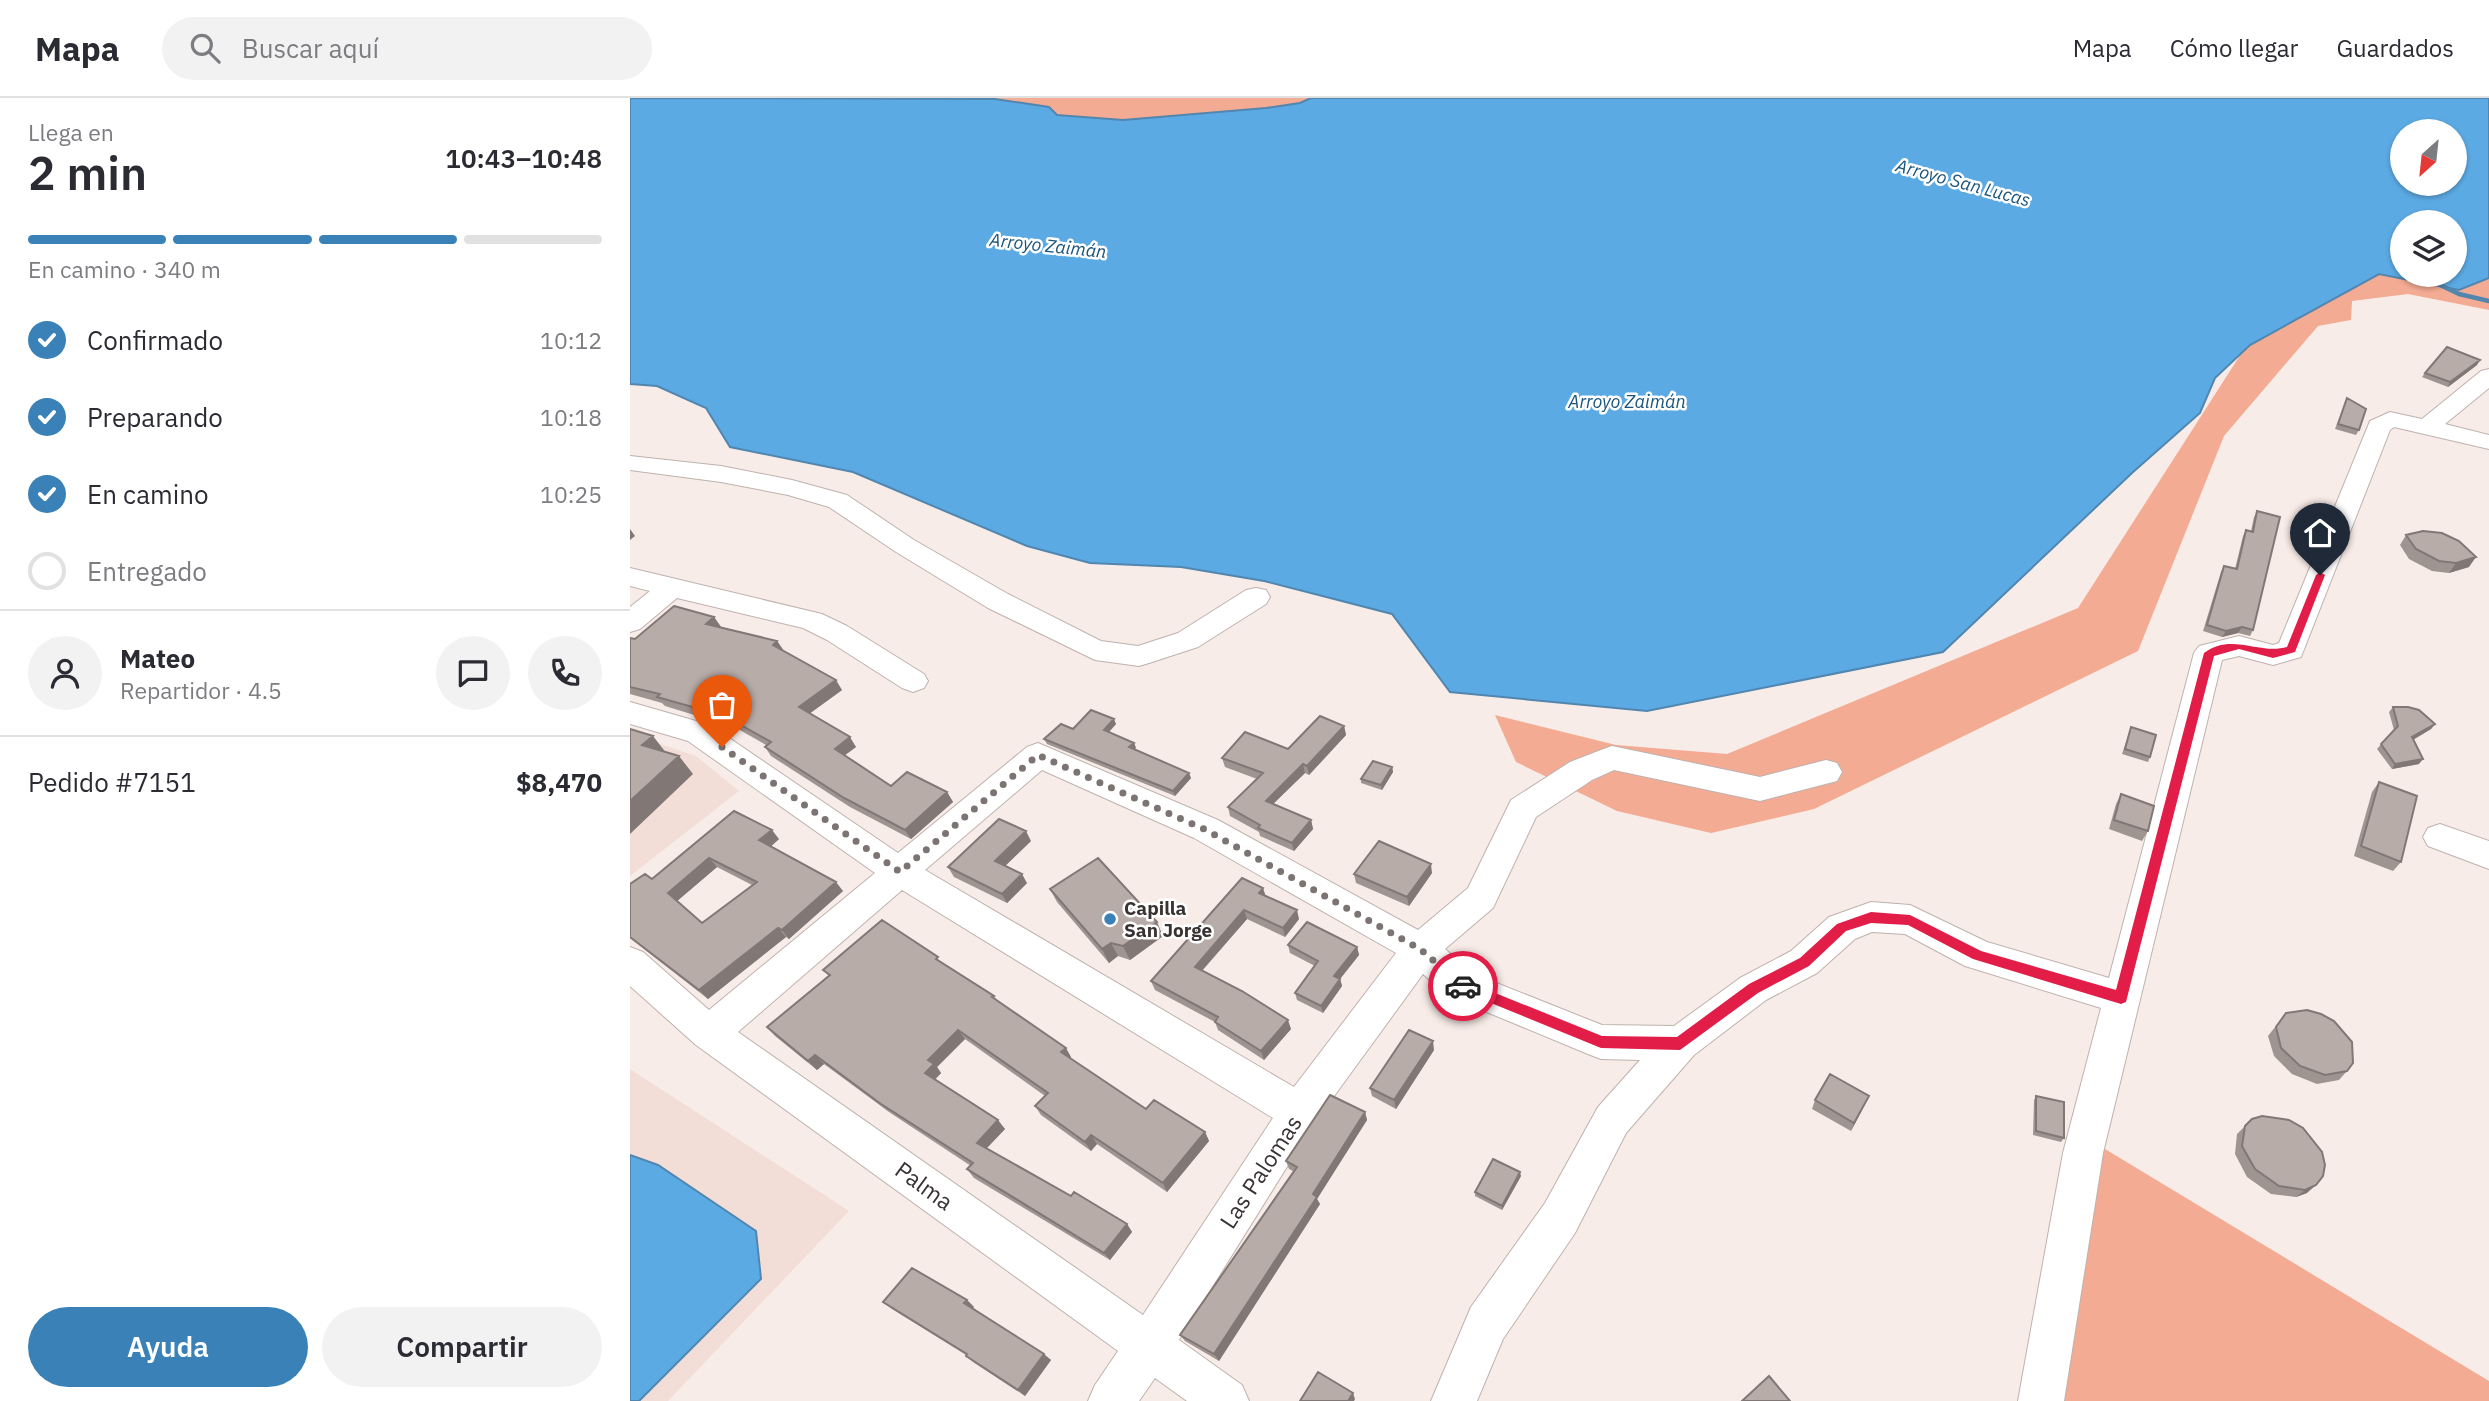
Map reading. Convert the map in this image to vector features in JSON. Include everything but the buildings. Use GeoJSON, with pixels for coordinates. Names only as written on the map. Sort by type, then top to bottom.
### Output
{"type":"FeatureCollection","features":[{"type":"Feature","properties":{"kind":"street"},"geometry":{"type":"LineString","coordinates":[[2426,428],[2489,376]]}},
{"type":"Feature","properties":{"kind":"street"},"geometry":{"type":"LineString","coordinates":[[2041,1401],[2083,1153],[2209,653],[2239,646],[2273,654],[2291,650],[2379,426],[2390,419],[2489,442]]}},
{"type":"Feature","properties":{"kind":"street"},"geometry":{"type":"LineString","coordinates":[[630,441],[638,464],[745,479],[838,501],[905,546],[998,601],[1095,650],[1139,656],[1188,640],[1256,597]]}},
{"type":"Feature","properties":{"kind":"street"},"geometry":{"type":"LineString","coordinates":[[630,577],[812,621],[837,633],[912,681]]}},
{"type":"Feature","properties":{"kind":"street"},"geometry":{"type":"LineString","coordinates":[[630,622],[672,587]]}},
{"type":"Feature","properties":{"kind":"street"},"geometry":{"type":"LineString","coordinates":[[630,713],[699,733],[900,872],[1299,1112]]}},
{"type":"Feature","properties":{"kind":"street"},"geometry":{"type":"LineString","coordinates":[[709,1032],[1038,755],[1206,830],[1420,949],[1461,985],[1601,1042],[1680,1044]]}},
{"type":"Feature","properties":{"kind":"street","name":"Las Palomas"},"geometry":{"type":"LineString","coordinates":[[1111,1401],[1149,1347],[1299,1112],[1420,949],[1481,898],[1523,809],[1581,771],[1612,758],[1759,789],[1826,772]]}},
{"type":"Feature","properties":{"kind":"street"},"geometry":{"type":"LineString","coordinates":[[2440,837],[2489,855]]}},
{"type":"Feature","properties":{"kind":"street"},"geometry":{"type":"LineString","coordinates":[[1454,1401],[1486,1324],[1560,1217],[1612,1120],[1680,1044],[1754,989],[1804,962],[1842,928],[1871,917],[1910,920],[1978,955],[2121,998]]}},
{"type":"Feature","properties":{"kind":"street","name":"Palma"},"geometry":{"type":"LineString","coordinates":[[630,963],[709,1032],[1226,1401]]}},
{"type":"Feature","properties":{"kind":"shaded area"},"geometry":{"type":"Polygon","coordinates":[[[952,98],[1311,98],[1300,103],[1266,108],[1123,120],[1057,115],[1049,107],[995,99],[952,98]]]}},
{"type":"Feature","properties":{"kind":"shaded area"},"geometry":{"type":"Polygon","coordinates":[[[2489,267],[2489,310],[2408,294],[2352,301],[2351,320],[2318,326],[2224,436],[2138,651],[1814,809],[1711,833],[1617,811],[1516,762],[1495,715],[1616,745],[1727,754],[2078,608],[2280,293],[2390,272],[2390,287],[2467,287],[2467,272],[2489,267]]]}},
{"type":"Feature","properties":{"kind":"shaded area"},"geometry":{"type":"Polygon","coordinates":[[[630,734],[696,756],[739,791],[630,876],[630,734]]]}},
{"type":"Feature","properties":{"kind":"shaded area"},"geometry":{"type":"Polygon","coordinates":[[[630,1069],[849,1211],[668,1401],[630,1401],[630,1069]]]}},
{"type":"Feature","properties":{"kind":"shaded area"},"geometry":{"type":"Polygon","coordinates":[[[2100,1146],[2489,1381],[2489,1401],[2060,1401],[2100,1146]]]}},
{"type":"Feature","properties":{"kind":"water","name":"Arroyo Zaimán"},"geometry":{"type":"Polygon","coordinates":[[[630,98],[995,99],[1049,107],[1057,115],[1123,120],[1266,108],[1300,103],[1311,98],[2489,98],[2489,278],[2467,287],[2467,210],[2390,210],[2390,276],[2379,274],[2250,345],[2215,378],[2200,413],[2132,473],[1943,652],[1647,711],[1450,692],[1392,614],[1264,581],[1181,567],[1090,563],[1027,546],[853,472],[730,447],[706,408],[657,386],[630,384],[630,98]]]}},
{"type":"Feature","properties":{"kind":"water","name":"Arroyo Zaimán"},"geometry":{"type":"Polygon","coordinates":[[[2444,287],[2466,287],[2459,290],[2444,287]]]}},
{"type":"Feature","properties":{"kind":"water"},"geometry":{"type":"Polygon","coordinates":[[[630,1155],[658,1165],[756,1231],[761,1279],[639,1401],[630,1401],[630,1155]]]}},
{"type":"Feature","properties":{"kind":"waterway","name":"Arroyo San Lucas"},"geometry":{"type":"LineString","coordinates":[[2444,287],[2459,294],[2489,301]]}},
{"type":"Feature","properties":{"kind":"way so far"},"geometry":{"type":"LineString","coordinates":[[722,747],[900,872],[1038,755],[1206,830],[1420,949],[1463,986]]}},
{"type":"Feature","properties":{"kind":"place","name":"Capilla San Jorge"},"geometry":{"type":"Point","coordinates":[1110,919]}},
{"type":"Feature","properties":{"kind":"route"},"geometry":{"type":"LineString","coordinates":[[1463,986],[1601,1042],[1680,1044],[1754,989],[1804,962],[1842,928],[1871,917],[1910,920],[1978,955],[2121,998],[2209,653],[2239,646],[2273,654],[2291,650],[2320,575]]}}]}
